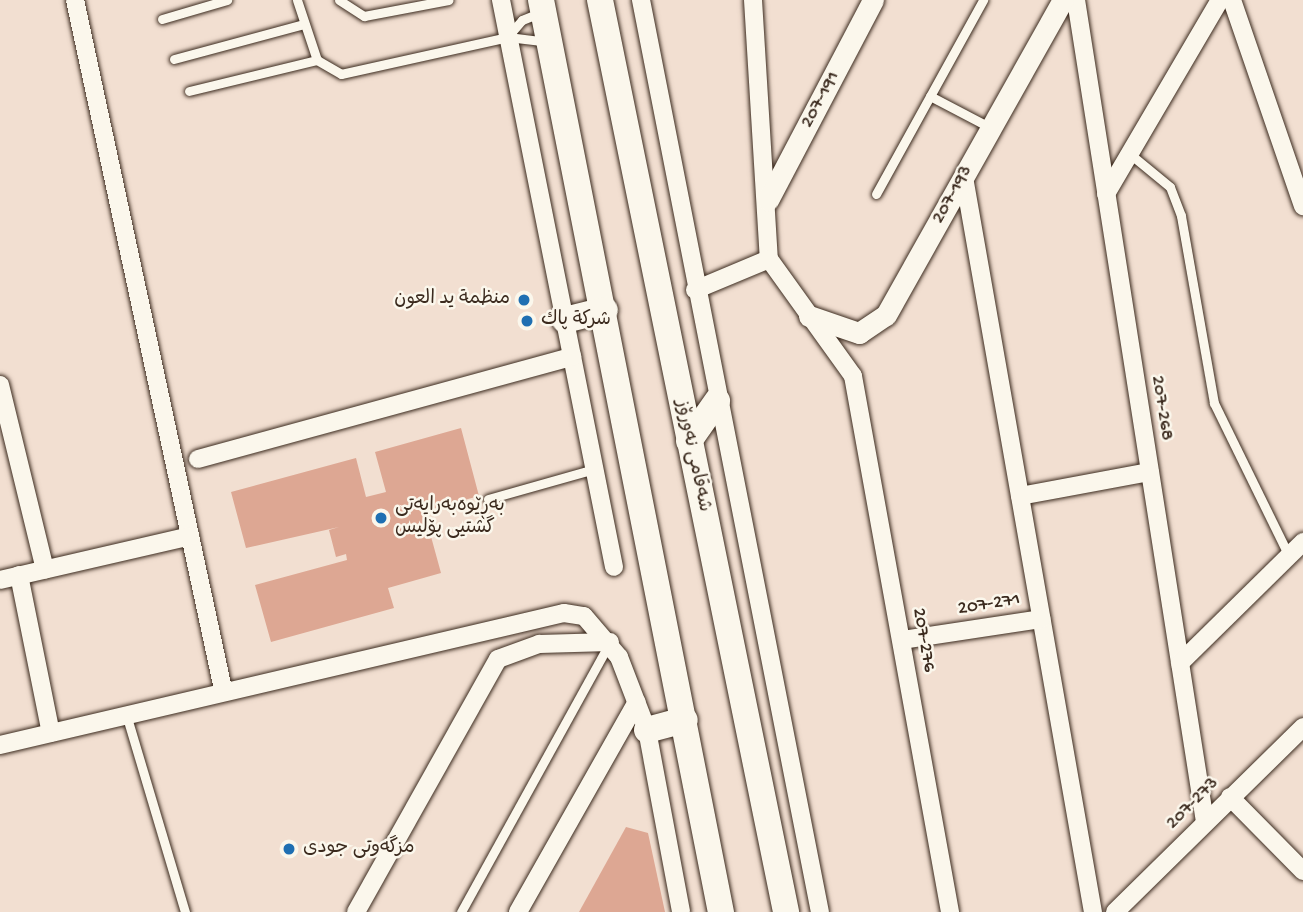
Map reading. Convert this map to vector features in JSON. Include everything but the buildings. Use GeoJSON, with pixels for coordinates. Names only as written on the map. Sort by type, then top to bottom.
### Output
{"type":"FeatureCollection","features":[{"type":"Feature","properties":{"kind":"main road","name":"شەقامی نەورۆز"},"geometry":{"type":"LineString","coordinates":[[600,0],[786,912]]}},
{"type":"Feature","properties":{"kind":"main road"},"geometry":{"type":"LineString","coordinates":[[542,6],[605,310],[721,912]]}},
{"type":"Feature","properties":{"kind":"main road"},"geometry":{"type":"LineString","coordinates":[[565,320],[605,310]]}},
{"type":"Feature","properties":{"kind":"main road"},"geometry":{"type":"LineString","coordinates":[[689,442],[717,401]]}},
{"type":"Feature","properties":{"kind":"main road"},"geometry":{"type":"LineString","coordinates":[[647,730],[685,720]]}},
{"type":"Feature","properties":{"kind":"street"},"geometry":{"type":"LineString","coordinates":[[75,0],[223,690]]}},
{"type":"Feature","properties":{"kind":"street"},"geometry":{"type":"LineString","coordinates":[[501,0],[614,567]]}},
{"type":"Feature","properties":{"kind":"street"},"geometry":{"type":"LineString","coordinates":[[641,0],[695,290],[820,912]]}},
{"type":"Feature","properties":{"kind":"street"},"geometry":{"type":"LineString","coordinates":[[753,0],[768,200],[769,259],[809,316]]}},
{"type":"Feature","properties":{"kind":"street","name":"207-191"},"geometry":{"type":"LineString","coordinates":[[768,200],[873,0]]}},
{"type":"Feature","properties":{"kind":"street","name":"207-193"},"geometry":{"type":"LineString","coordinates":[[809,316],[848,333],[878,323],[1063,0]]}},
{"type":"Feature","properties":{"kind":"street","name":"207-268"},"geometry":{"type":"LineString","coordinates":[[1076,0],[1205,822]]}},
{"type":"Feature","properties":{"kind":"street"},"geometry":{"type":"LineString","coordinates":[[1106,194],[1220,0]]}},
{"type":"Feature","properties":{"kind":"street"},"geometry":{"type":"LineString","coordinates":[[1232,0],[1303,206]]}},
{"type":"Feature","properties":{"kind":"street"},"geometry":{"type":"LineString","coordinates":[[964,177],[1093,912]]}},
{"type":"Feature","properties":{"kind":"street"},"geometry":{"type":"LineString","coordinates":[[695,290],[769,259]]}},
{"type":"Feature","properties":{"kind":"street","name":"207-276"},"geometry":{"type":"LineString","coordinates":[[809,316],[853,376],[950,912]]}},
{"type":"Feature","properties":{"kind":"street"},"geometry":{"type":"LineString","coordinates":[[198,459],[572,357]]}},
{"type":"Feature","properties":{"kind":"street"},"geometry":{"type":"LineString","coordinates":[[0,385],[45,570]]}},
{"type":"Feature","properties":{"kind":"street"},"geometry":{"type":"LineString","coordinates":[[1020,496],[1150,472]]}},
{"type":"Feature","properties":{"kind":"street"},"geometry":{"type":"LineString","coordinates":[[0,580],[190,536]]}},
{"type":"Feature","properties":{"kind":"street"},"geometry":{"type":"LineString","coordinates":[[1180,663],[1303,542]]}},
{"type":"Feature","properties":{"kind":"street"},"geometry":{"type":"LineString","coordinates":[[19,575],[51,733]]}},
{"type":"Feature","properties":{"kind":"street"},"geometry":{"type":"LineString","coordinates":[[0,745],[223,690],[564,612],[584,616],[610,642],[647,730],[681,912]]}},
{"type":"Feature","properties":{"kind":"street","name":"207-271"},"geometry":{"type":"LineString","coordinates":[[902,640],[1041,619]]}},
{"type":"Feature","properties":{"kind":"street"},"geometry":{"type":"LineString","coordinates":[[356,912],[498,659],[539,644],[610,642]]}},
{"type":"Feature","properties":{"kind":"street"},"geometry":{"type":"LineString","coordinates":[[518,912],[637,702]]}},
{"type":"Feature","properties":{"kind":"street","name":"207-273"},"geometry":{"type":"LineString","coordinates":[[1115,912],[1303,727]]}},
{"type":"Feature","properties":{"kind":"street"},"geometry":{"type":"LineString","coordinates":[[1230,797],[1303,871]]}},
{"type":"Feature","properties":{"kind":"lane"},"geometry":{"type":"LineString","coordinates":[[162,19],[227,0]]}},
{"type":"Feature","properties":{"kind":"lane"},"geometry":{"type":"LineString","coordinates":[[297,0],[317,60],[341,74],[508,37],[529,44],[549,41]]}},
{"type":"Feature","properties":{"kind":"lane"},"geometry":{"type":"LineString","coordinates":[[339,0],[363,16],[449,0]]}},
{"type":"Feature","properties":{"kind":"lane"},"geometry":{"type":"LineString","coordinates":[[876,194],[983,0]]}},
{"type":"Feature","properties":{"kind":"lane"},"geometry":{"type":"LineString","coordinates":[[508,37],[522,20],[542,6]]}},
{"type":"Feature","properties":{"kind":"lane"},"geometry":{"type":"LineString","coordinates":[[174,59],[304,24]]}},
{"type":"Feature","properties":{"kind":"lane"},"geometry":{"type":"LineString","coordinates":[[189,92],[317,60]]}},
{"type":"Feature","properties":{"kind":"lane"},"geometry":{"type":"LineString","coordinates":[[930,96],[991,128]]}},
{"type":"Feature","properties":{"kind":"lane"},"geometry":{"type":"LineString","coordinates":[[1130,154],[1170,187],[1181,216],[1214,403],[1289,556]]}},
{"type":"Feature","properties":{"kind":"lane"},"geometry":{"type":"LineString","coordinates":[[488,499],[594,469]]}},
{"type":"Feature","properties":{"kind":"lane"},"geometry":{"type":"LineString","coordinates":[[461,912],[610,642]]}},
{"type":"Feature","properties":{"kind":"lane"},"geometry":{"type":"LineString","coordinates":[[126,714],[186,912]]}},
{"type":"Feature","properties":{"kind":"place","name":"منظمة يد العون"},"geometry":{"type":"Point","coordinates":[524,300]}},
{"type":"Feature","properties":{"kind":"place","name":"شركة پاك"},"geometry":{"type":"Point","coordinates":[527,321]}},
{"type":"Feature","properties":{"kind":"place","name":"بەڕێوەبەرایەتی گشتیی پۆلیس"},"geometry":{"type":"Point","coordinates":[381,518]}},
{"type":"Feature","properties":{"kind":"place","name":"مزگەوتی جودی"},"geometry":{"type":"Point","coordinates":[289,849]}}]}
